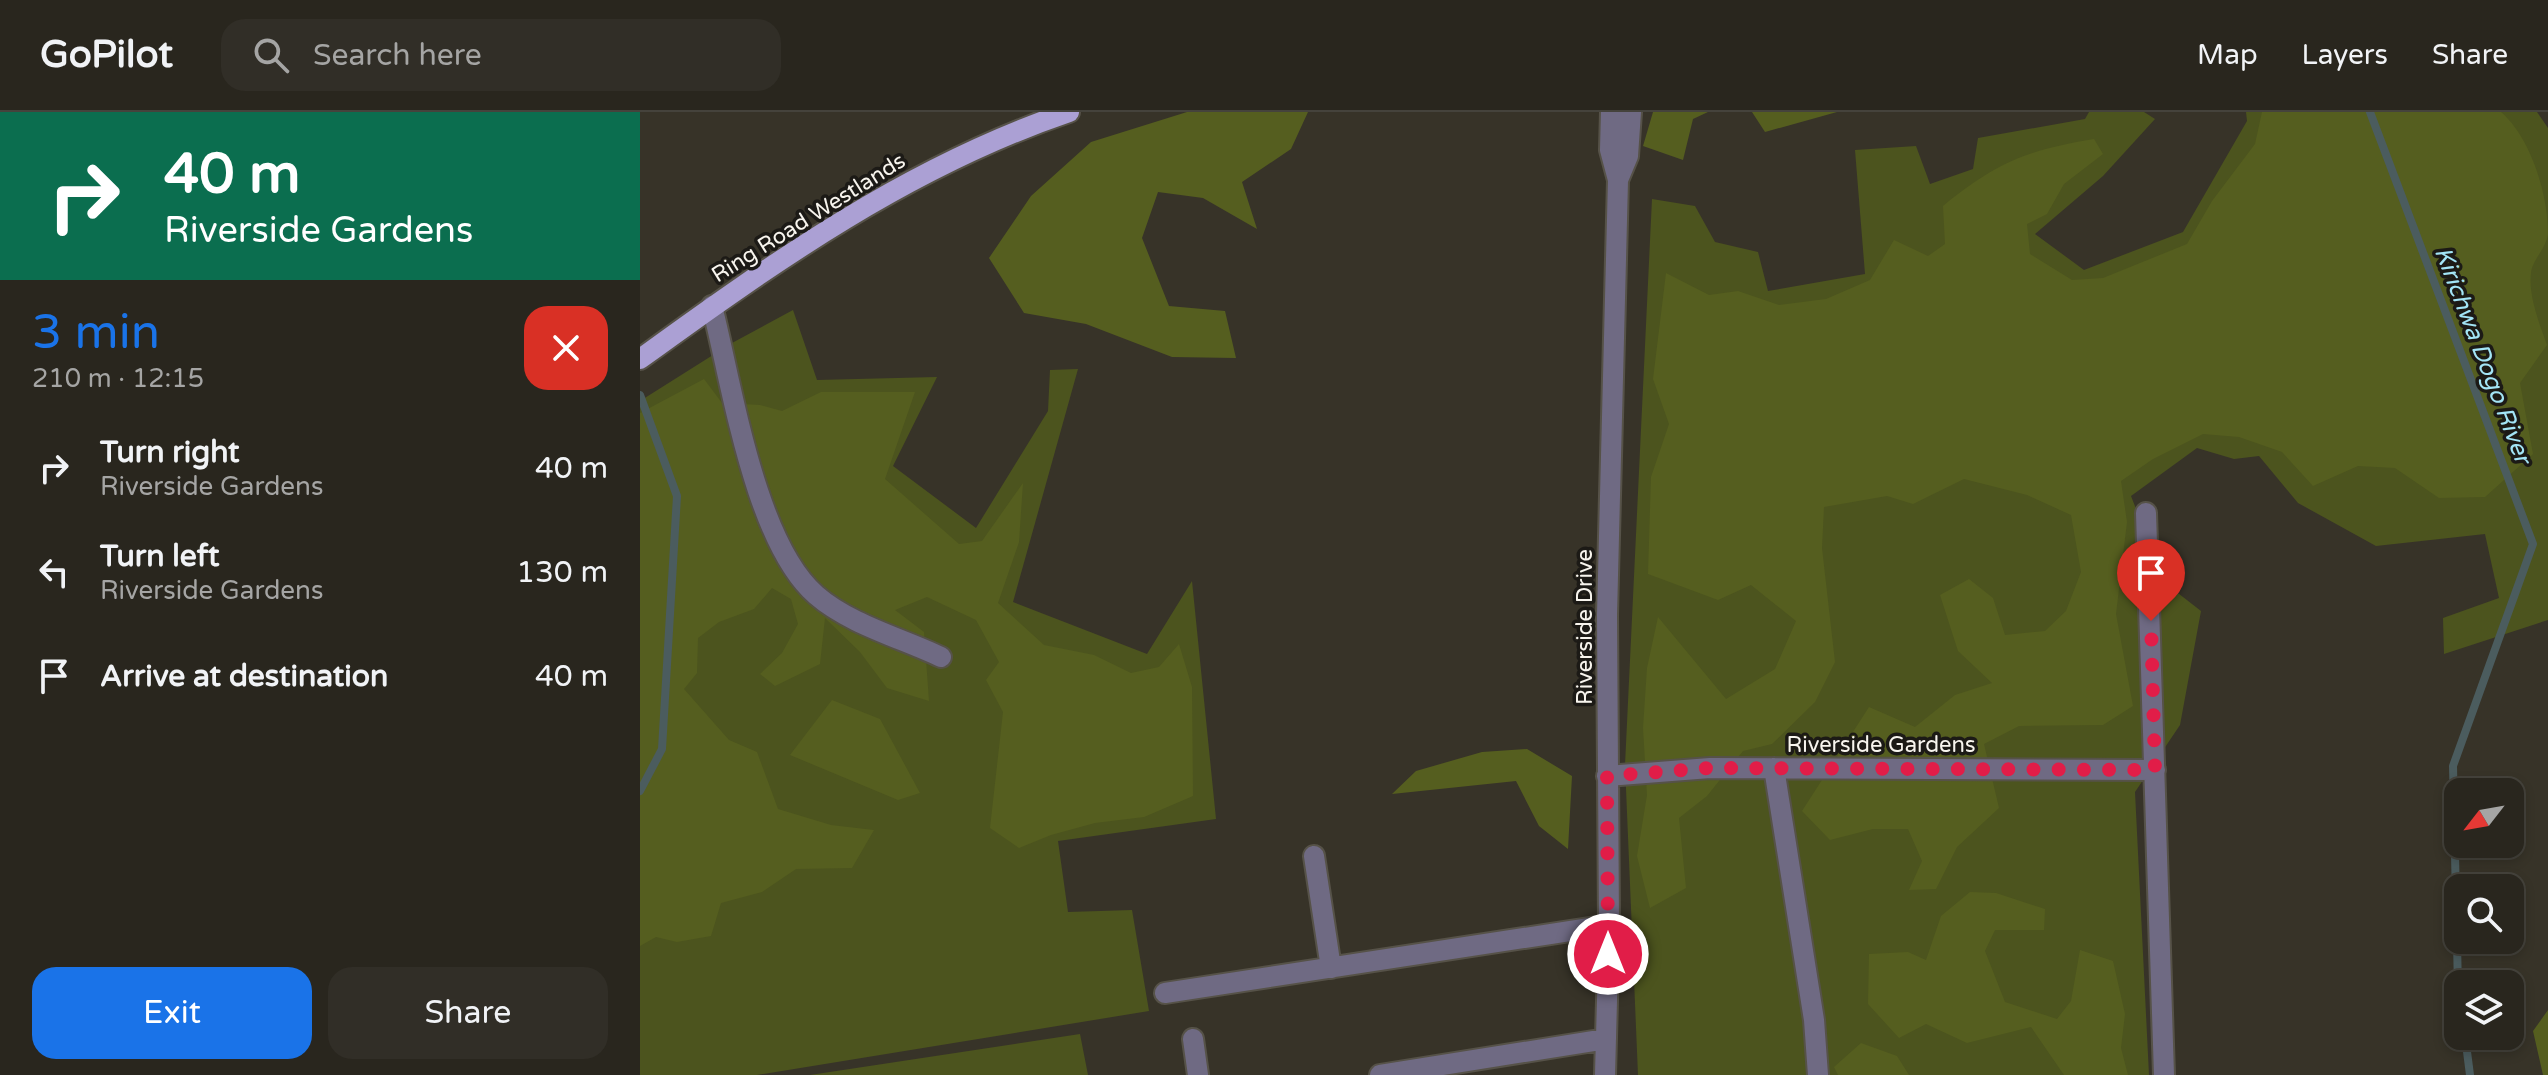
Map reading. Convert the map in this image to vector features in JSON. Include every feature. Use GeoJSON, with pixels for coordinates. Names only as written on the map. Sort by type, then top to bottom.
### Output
{"type":"FeatureCollection","features":[{"type":"Feature","properties":{"kind":"main road","name":"Ring Road Westlands"},"geometry":{"type":"LineString","coordinates":[[640,359],[712,306],[846,217],[931,169],[1069,112]]}},
{"type":"Feature","properties":{"kind":"street","name":"Riverside Drive"},"geometry":{"type":"LineString","coordinates":[[1605,1075],[1609,925],[1610,453],[1618,180],[1610,150],[1611,112]]}},
{"type":"Feature","properties":{"kind":"street","name":"Riverside Drive"},"geometry":{"type":"LineString","coordinates":[[1618,180],[1628,156],[1631,112]]}},
{"type":"Feature","properties":{"kind":"street"},"geometry":{"type":"LineString","coordinates":[[712,306],[765,515],[783,554],[814,594],[831,606],[941,657]]}},
{"type":"Feature","properties":{"kind":"street"},"geometry":{"type":"LineString","coordinates":[[2146,513],[2164,1075]]}},
{"type":"Feature","properties":{"kind":"street","name":"Riverside Gardens"},"geometry":{"type":"LineString","coordinates":[[1607,776],[1710,768],[2155,770]]}},
{"type":"Feature","properties":{"kind":"street"},"geometry":{"type":"LineString","coordinates":[[1774,768],[1812,1006],[1818,1075]]}},
{"type":"Feature","properties":{"kind":"street"},"geometry":{"type":"LineString","coordinates":[[1314,856],[1331,968]]}},
{"type":"Feature","properties":{"kind":"street"},"geometry":{"type":"LineString","coordinates":[[1165,993],[1609,925]]}},
{"type":"Feature","properties":{"kind":"street"},"geometry":{"type":"LineString","coordinates":[[1193,1039],[1198,1075]]}},
{"type":"Feature","properties":{"kind":"street"},"geometry":{"type":"LineString","coordinates":[[1380,1075],[1606,1039]]}},
{"type":"Feature","properties":{"kind":"green space"},"geometry":{"type":"Polygon","coordinates":[[[1187,112],[1308,112],[1291,149],[1242,182],[1257,229],[1203,198],[1158,192],[1142,238],[1169,306],[1225,311],[1236,358],[1172,357],[1086,324],[1024,313],[989,258],[1031,196],[1091,142],[1187,112]]]}},
{"type":"Feature","properties":{"kind":"green space"},"geometry":{"type":"Polygon","coordinates":[[[1653,112],[1708,112],[1693,119],[1683,160],[1643,146],[1653,112]]]}},
{"type":"Feature","properties":{"kind":"green space"},"geometry":{"type":"Polygon","coordinates":[[[1752,112],[1837,112],[1765,132],[1752,112]]]}},
{"type":"Feature","properties":{"kind":"green space"},"geometry":{"type":"Polygon","coordinates":[[[2089,112],[2144,112],[2155,119],[2103,176],[2035,234],[2084,270],[2183,232],[2247,121],[2246,112],[2537,112],[2548,128],[2548,620],[2444,654],[2443,618],[2499,598],[2485,534],[2376,546],[2298,503],[2259,456],[2234,459],[2197,448],[2131,496],[2165,583],[2201,611],[2180,725],[2135,792],[2149,1075],[1638,1075],[1625,765],[1652,199],[1695,206],[1715,242],[1758,252],[1768,291],[1865,274],[1855,150],[1916,146],[1930,184],[1973,169],[1978,138],[2085,119],[2089,112]]]}},
{"type":"Feature","properties":{"kind":"green space"},"geometry":{"type":"Polygon","coordinates":[[[2262,112],[2501,112],[2512,123],[2536,168],[2547,218],[2547,239],[2532,268],[2531,291],[2547,345],[2520,383],[2533,454],[2485,497],[2439,498],[2395,468],[2358,466],[2313,486],[2282,452],[2239,437],[2203,434],[2153,459],[2121,481],[2127,522],[2116,614],[2133,706],[2103,725],[2019,726],[1984,744],[1999,808],[1957,847],[1936,889],[1909,890],[1922,861],[1908,829],[1873,829],[1830,840],[1802,811],[1869,707],[1915,727],[1955,695],[1992,683],[1958,651],[1940,595],[1969,579],[1993,598],[2005,635],[2045,631],[2066,611],[2081,572],[2071,515],[2027,495],[1964,479],[1913,504],[1887,496],[1824,507],[1822,548],[1835,662],[1815,702],[1772,744],[1743,751],[1707,796],[1679,818],[1686,888],[1650,908],[1637,856],[1647,795],[1643,728],[1647,668],[1658,617],[1726,699],[1775,669],[1796,621],[1751,585],[1718,600],[1648,574],[1651,477],[1669,424],[1653,379],[1666,273],[1709,295],[1738,291],[1779,305],[1826,299],[1870,280],[1894,240],[1928,256],[1945,244],[1943,206],[1996,169],[2050,148],[2094,139],[2103,154],[2064,184],[2047,214],[2027,224],[2030,254],[2072,280],[2103,278],[2187,244],[2212,201],[2255,144],[2262,112]]]}},
{"type":"Feature","properties":{"kind":"green space"},"geometry":{"type":"Polygon","coordinates":[[[793,310],[817,380],[937,377],[893,466],[976,528],[1048,411],[1050,370],[1078,369],[1013,602],[1147,654],[1192,581],[1216,819],[1058,841],[1068,912],[1132,910],[1149,1011],[757,1075],[640,1075],[640,401],[732,343],[793,310]]]}},
{"type":"Feature","properties":{"kind":"green space"},"geometry":{"type":"Polygon","coordinates":[[[704,379],[722,403],[760,405],[782,411],[821,392],[915,392],[885,479],[959,544],[982,541],[1023,483],[1019,542],[998,603],[1044,645],[1094,655],[1131,673],[1159,667],[1179,644],[1192,687],[1193,796],[1144,817],[1095,823],[1019,848],[990,828],[1003,712],[986,680],[999,662],[976,620],[927,597],[895,610],[924,632],[929,701],[887,688],[860,652],[825,618],[820,664],[775,686],[760,674],[782,653],[798,624],[791,599],[772,588],[754,609],[719,622],[698,638],[697,673],[684,689],[729,740],[757,752],[778,809],[831,825],[874,830],[852,868],[796,869],[762,892],[721,903],[711,936],[677,942],[656,937],[640,946],[640,413],[704,379]]]}},
{"type":"Feature","properties":{"kind":"green space"},"geometry":{"type":"Polygon","coordinates":[[[832,700],[880,719],[920,793],[898,800],[790,755],[832,700]]]}},
{"type":"Feature","properties":{"kind":"green space"},"geometry":{"type":"Polygon","coordinates":[[[1527,749],[1572,776],[1568,849],[1539,826],[1516,781],[1392,794],[1416,771],[1482,752],[1527,749]]]}},
{"type":"Feature","properties":{"kind":"green space"},"geometry":{"type":"Polygon","coordinates":[[[1970,892],[1996,893],[2045,909],[2044,930],[1995,930],[1985,951],[2005,1002],[2057,1019],[2071,1001],[2080,950],[2113,961],[2125,1014],[2121,1048],[2128,1075],[2064,1075],[2031,1027],[1967,1043],[1926,1024],[1899,1038],[1868,1004],[1869,954],[1908,952],[1926,960],[1941,916],[1970,892]]]}},
{"type":"Feature","properties":{"kind":"green space"},"geometry":{"type":"Polygon","coordinates":[[[2548,1010],[2548,1075],[2543,1075],[2533,1031],[2548,1010]]]}},
{"type":"Feature","properties":{"kind":"green space"},"geometry":{"type":"Polygon","coordinates":[[[1080,1034],[1088,1075],[810,1075],[1080,1034]]]}},
{"type":"Feature","properties":{"kind":"green space"},"geometry":{"type":"Polygon","coordinates":[[[1861,1043],[1897,1056],[1909,1075],[1838,1075],[1834,1067],[1861,1043]]]}},
{"type":"Feature","properties":{"kind":"waterway","name":"Kirichwa Dogo River"},"geometry":{"type":"LineString","coordinates":[[2370,112],[2533,544],[2453,766],[2458,970]]}},
{"type":"Feature","properties":{"kind":"waterway"},"geometry":{"type":"LineString","coordinates":[[640,395],[677,496],[662,749],[640,791]]}},
{"type":"Feature","properties":{"kind":"waterway","name":"Kirichwa Dogo River"},"geometry":{"type":"LineString","coordinates":[[2467,1050],[2470,1075]]}},
{"type":"Feature","properties":{"kind":"route"},"geometry":{"type":"LineString","coordinates":[[1608,954],[1607,776],[1710,768],[2155,770],[2151,621]]}}]}
